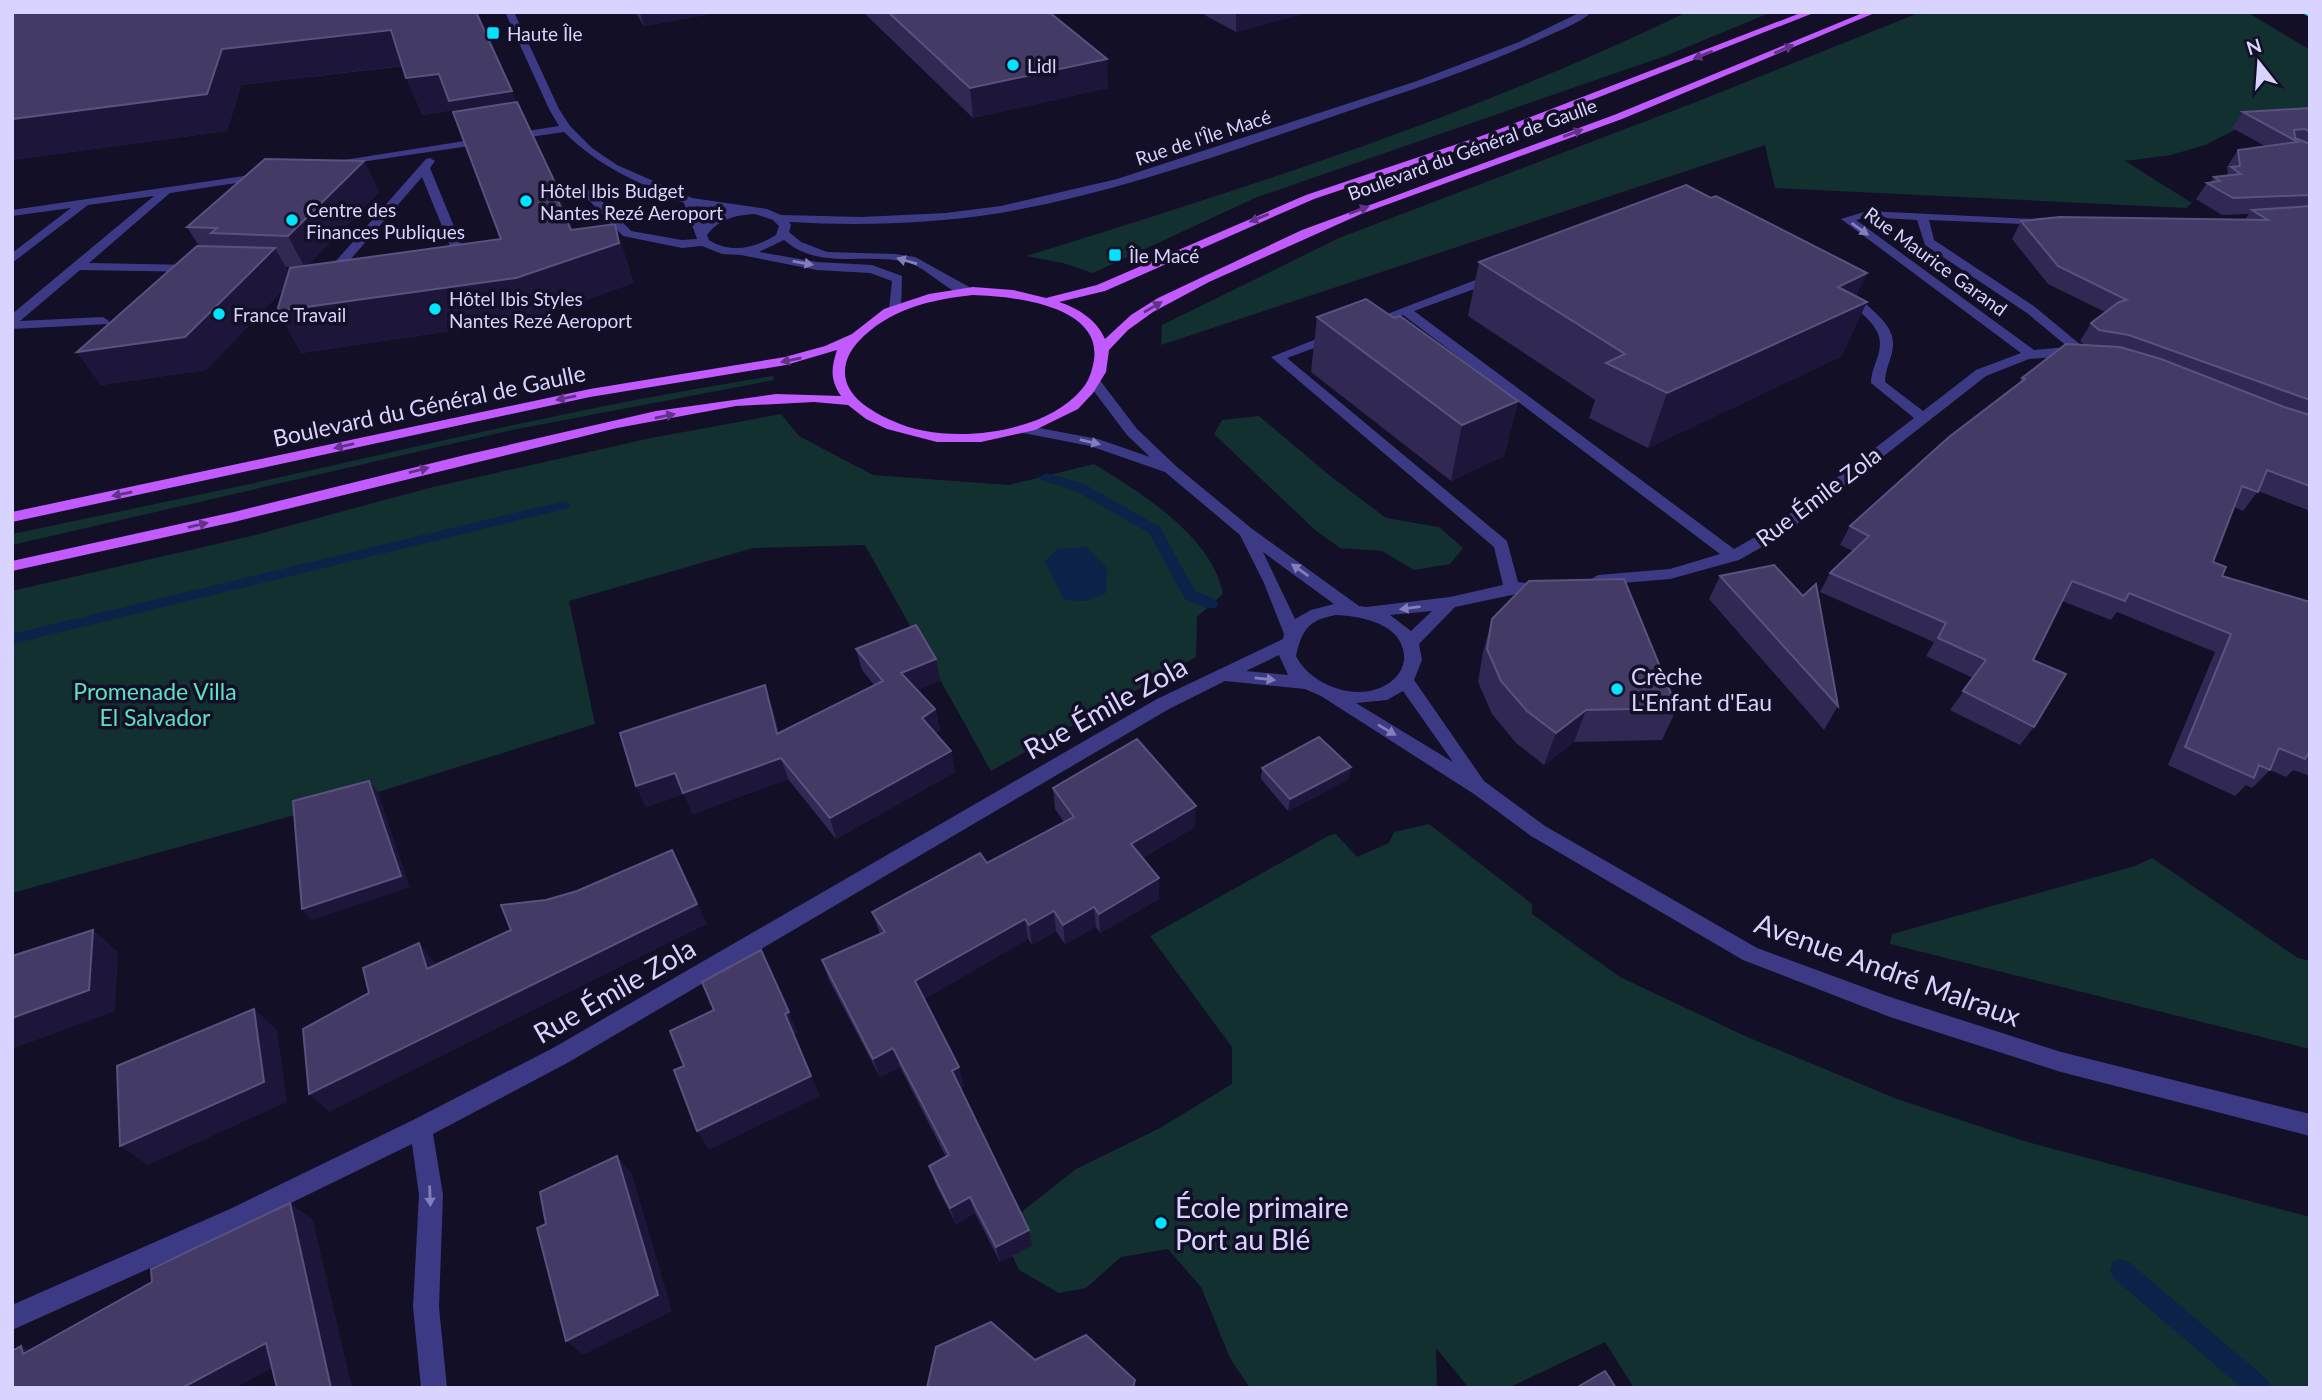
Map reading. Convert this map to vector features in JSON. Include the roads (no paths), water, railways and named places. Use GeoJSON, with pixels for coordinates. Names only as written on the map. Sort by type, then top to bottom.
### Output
{"type":"FeatureCollection","features":[{"type":"Feature","properties":{"kind":"main road","name":"Boulevard du Général de Gaulle"},"geometry":{"type":"LineString","coordinates":[[1048,301],[1101,288],[1310,197],[1500,132],[1812,12]]}},
{"type":"Feature","properties":{"kind":"main road","name":"Boulevard du Général de Gaulle"},"geometry":{"type":"LineString","coordinates":[[1102,350],[1116,331],[1136,317],[1256,253],[1343,216],[1621,116],[1873,12]]}},
{"type":"Feature","properties":{"kind":"main road"},"geometry":{"type":"LineString","coordinates":[[967,291],[1012,292],[1048,301],[1071,312],[1088,325],[1102,350],[1100,372],[1094,382],[1067,409],[1023,429],[973,438],[923,436],[880,423],[851,401],[841,386],[839,369],[844,352],[854,337],[875,320],[895,309],[932,296],[967,291]]}},
{"type":"Feature","properties":{"kind":"main road","name":"Boulevard du Général de Gaulle"},"geometry":{"type":"LineString","coordinates":[[12,517],[590,393],[786,361],[830,349],[854,337]]}},
{"type":"Feature","properties":{"kind":"main road"},"geometry":{"type":"LineString","coordinates":[[12,566],[234,517],[463,459],[673,414],[789,398],[819,397],[851,401]]}},
{"type":"Feature","properties":{"kind":"street","name":"Rue de l'Île Macé"},"geometry":{"type":"LineString","coordinates":[[736,251],[762,247],[776,241],[783,226],[811,220],[894,219],[974,212],[1082,192],[1166,168],[1442,77],[1561,27],[1588,12]]}},
{"type":"Feature","properties":{"kind":"street"},"geometry":{"type":"LineString","coordinates":[[509,15],[542,88],[566,128],[587,150],[613,167],[690,201],[768,213],[783,226],[792,242],[815,253],[835,257],[886,256],[913,261],[967,291]]}},
{"type":"Feature","properties":{"kind":"street"},"geometry":{"type":"LineString","coordinates":[[323,167],[566,128]]}},
{"type":"Feature","properties":{"kind":"street"},"geometry":{"type":"LineString","coordinates":[[318,273],[337,274],[442,148]]}},
{"type":"Feature","properties":{"kind":"street"},"geometry":{"type":"LineString","coordinates":[[424,168],[465,262],[453,265]]}},
{"type":"Feature","properties":{"kind":"street"},"geometry":{"type":"LineString","coordinates":[[12,213],[284,173]]}},
{"type":"Feature","properties":{"kind":"street"},"geometry":{"type":"LineString","coordinates":[[12,323],[165,192]]}},
{"type":"Feature","properties":{"kind":"street"},"geometry":{"type":"LineString","coordinates":[[587,192],[627,234],[682,244],[703,238]]}},
{"type":"Feature","properties":{"kind":"street"},"geometry":{"type":"LineString","coordinates":[[690,201],[703,238],[713,248],[817,266],[882,271],[898,279],[895,309]]}},
{"type":"Feature","properties":{"kind":"street"},"geometry":{"type":"LineString","coordinates":[[12,259],[83,204]]}},
{"type":"Feature","properties":{"kind":"street"},"geometry":{"type":"LineString","coordinates":[[703,238],[708,225],[719,218],[747,211]]}},
{"type":"Feature","properties":{"kind":"street","name":"Rue Maurice Garand"},"geometry":{"type":"LineString","coordinates":[[2030,354],[1847,219],[1867,214],[2066,222]]}},
{"type":"Feature","properties":{"kind":"street","name":"Rue Maurice Garand"},"geometry":{"type":"LineString","coordinates":[[1922,217],[1929,242],[2031,310],[2086,353]]}},
{"type":"Feature","properties":{"kind":"street"},"geometry":{"type":"LineString","coordinates":[[77,266],[211,270]]}},
{"type":"Feature","properties":{"kind":"street"},"geometry":{"type":"LineString","coordinates":[[1508,272],[1278,357],[1501,545],[1512,588]]}},
{"type":"Feature","properties":{"kind":"street"},"geometry":{"type":"LineString","coordinates":[[1830,282],[1880,325],[1888,343],[1878,372],[1878,383],[1922,418]]}},
{"type":"Feature","properties":{"kind":"street"},"geometry":{"type":"LineString","coordinates":[[1405,311],[1733,556]]}},
{"type":"Feature","properties":{"kind":"street"},"geometry":{"type":"LineString","coordinates":[[12,323],[103,321]]}},
{"type":"Feature","properties":{"kind":"street","name":"Rue Émile Zola"},"geometry":{"type":"LineString","coordinates":[[1578,582],[1670,574],[1733,556],[1777,531],[1981,373],[2000,362],[2030,354],[2086,353]]}},
{"type":"Feature","properties":{"kind":"street"},"geometry":{"type":"LineString","coordinates":[[1094,382],[1132,432],[1172,470],[1246,532],[1361,611],[1385,619],[1400,630],[1409,643],[1413,659],[1404,679],[1383,695],[1356,699],[1329,695],[1305,683],[1291,666],[1290,639],[1272,583],[1246,532]]}},
{"type":"Feature","properties":{"kind":"street"},"geometry":{"type":"LineString","coordinates":[[1023,429],[1093,442],[1172,470]]}},
{"type":"Feature","properties":{"kind":"street"},"geometry":{"type":"LineString","coordinates":[[1290,639],[1298,625],[1320,612],[1450,603],[1512,588],[1538,585]]}},
{"type":"Feature","properties":{"kind":"street"},"geometry":{"type":"LineString","coordinates":[[1409,643],[1450,603]]}},
{"type":"Feature","properties":{"kind":"street","name":"Rue Émile Zola"},"geometry":{"type":"LineString","coordinates":[[12,1318],[238,1217],[421,1128],[561,1055],[1163,704],[1290,639]]}},
{"type":"Feature","properties":{"kind":"street","name":"Rue Émile Zola"},"geometry":{"type":"LineString","coordinates":[[1224,675],[1305,683]]}},
{"type":"Feature","properties":{"kind":"street","name":"Avenue André Malraux"},"geometry":{"type":"LineString","coordinates":[[1404,679],[1481,789]]}},
{"type":"Feature","properties":{"kind":"street","name":"Avenue André Malraux"},"geometry":{"type":"LineString","coordinates":[[1329,695],[1481,789],[1538,831],[1751,954],[1890,1007],[2061,1062],[2310,1125]]}},
{"type":"Feature","properties":{"kind":"street"},"geometry":{"type":"LineString","coordinates":[[421,1128],[431,1195],[426,1307],[434,1388]]}},
{"type":"Feature","properties":{"kind":"water"},"geometry":{"type":"Polygon","coordinates":[[[1086,547],[1107,567],[1106,593],[1086,601],[1064,600],[1045,561],[1058,549],[1086,547]]]}},
{"type":"Feature","properties":{"kind":"waterway"},"geometry":{"type":"LineString","coordinates":[[1046,477],[1079,487],[1155,530],[1190,595],[1211,604]]}},
{"type":"Feature","properties":{"kind":"waterway"},"geometry":{"type":"LineString","coordinates":[[12,639],[564,505]]}},
{"type":"Feature","properties":{"kind":"waterway"},"geometry":{"type":"LineString","coordinates":[[2121,1270],[2260,1388]]}},
{"type":"Feature","properties":{"kind":"railway"},"geometry":{"type":"LineString","coordinates":[[2303,12],[2310,16]]}},
{"type":"Feature","properties":{"kind":"place","name":"Haute Île"},"geometry":{"type":"Point","coordinates":[493,33]}},
{"type":"Feature","properties":{"kind":"place","name":"Lidl"},"geometry":{"type":"Point","coordinates":[1013,65]}},
{"type":"Feature","properties":{"kind":"place","name":"Hôtel Ibis Budget Nantes Rezé Aeroport"},"geometry":{"type":"Point","coordinates":[526,201]}},
{"type":"Feature","properties":{"kind":"place","name":"Centre des Finances Publiques"},"geometry":{"type":"Point","coordinates":[292,220]}},
{"type":"Feature","properties":{"kind":"place","name":"Île Macé"},"geometry":{"type":"Point","coordinates":[1115,255]}},
{"type":"Feature","properties":{"kind":"place","name":"Hôtel Ibis Styles Nantes Rezé Aeroport"},"geometry":{"type":"Point","coordinates":[435,309]}},
{"type":"Feature","properties":{"kind":"place","name":"France Travail"},"geometry":{"type":"Point","coordinates":[219,314]}},
{"type":"Feature","properties":{"kind":"place","name":"Crèche L'Enfant d'Eau"},"geometry":{"type":"Point","coordinates":[1617,689]}},
{"type":"Feature","properties":{"kind":"place","name":"École primaire Port au Blé"},"geometry":{"type":"Point","coordinates":[1161,1223]}},
{"type":"Feature","properties":{"kind":"park label","name":"Promenade Villa El Salvador"},"geometry":{"type":"Point","coordinates":[155,704]}}]}
